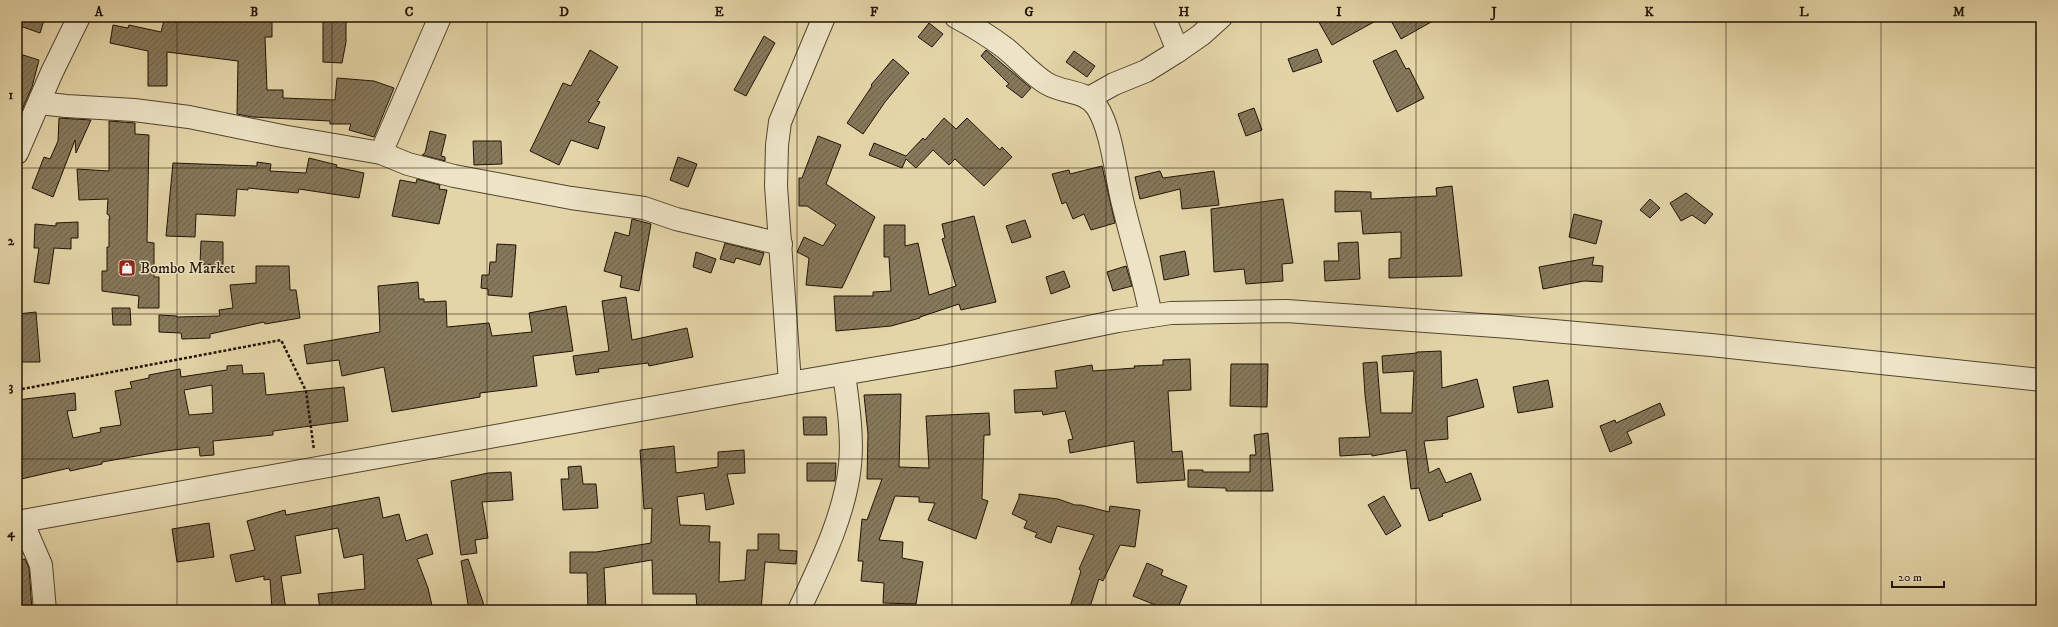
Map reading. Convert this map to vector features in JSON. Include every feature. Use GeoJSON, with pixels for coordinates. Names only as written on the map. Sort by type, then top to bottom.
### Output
{"type":"FeatureCollection","features":[{"type":"Feature","properties":{"kind":"street"},"geometry":{"type":"LineString","coordinates":[[17,153],[40,103],[52,72],[80,17]]}},
{"type":"Feature","properties":{"kind":"street"},"geometry":{"type":"LineString","coordinates":[[381,153],[440,17]]}},
{"type":"Feature","properties":{"kind":"street"},"geometry":{"type":"LineString","coordinates":[[790,383],[776,186],[780,122],[824,17]]}},
{"type":"Feature","properties":{"kind":"street"},"geometry":{"type":"LineString","coordinates":[[956,17],[1004,47],[1046,83],[1060,90],[1079,93],[1089,98],[1097,107],[1105,125],[1123,205],[1144,281],[1151,316]]}},
{"type":"Feature","properties":{"kind":"street"},"geometry":{"type":"LineString","coordinates":[[1164,17],[1178,51]]}},
{"type":"Feature","properties":{"kind":"street"},"geometry":{"type":"LineString","coordinates":[[1089,98],[1114,84],[1146,71],[1201,35],[1221,17]]}},
{"type":"Feature","properties":{"kind":"street"},"geometry":{"type":"LineString","coordinates":[[40,103],[134,110],[189,117],[282,136],[381,153],[408,164],[454,176],[571,198],[644,208],[676,219],[781,244]]}},
{"type":"Feature","properties":{"kind":"street"},"geometry":{"type":"LineString","coordinates":[[45,610],[41,565],[19,522],[946,356],[1040,336],[1171,313],[1280,310],[1363,316],[1680,342],[2041,380]]}},
{"type":"Feature","properties":{"kind":"street"},"geometry":{"type":"LineString","coordinates":[[799,610],[839,515],[847,486],[850,465],[850,444],[844,374]]}},
{"type":"Feature","properties":{"kind":"path"},"geometry":{"type":"LineString","coordinates":[[17,390],[281,340],[306,391],[317,468]]}},
{"type":"Feature","properties":{"kind":"building"},"geometry":{"type":"Polygon","coordinates":[[[17,17],[45,17],[40,33],[17,25],[17,17]]]}},
{"type":"Feature","properties":{"kind":"building"},"geometry":{"type":"Polygon","coordinates":[[[165,17],[225,17],[225,20],[272,19],[272,37],[265,37],[267,90],[283,90],[283,98],[335,100],[337,78],[374,81],[394,88],[374,137],[349,130],[351,124],[330,124],[330,121],[252,117],[237,114],[238,61],[167,52],[167,86],[148,86],[148,51],[110,43],[113,25],[128,28],[129,25],[161,32],[165,17]]]}},
{"type":"Feature","properties":{"kind":"building"},"geometry":{"type":"Polygon","coordinates":[[[323,17],[346,17],[346,42],[342,63],[323,62],[323,17]]]}},
{"type":"Feature","properties":{"kind":"building"},"geometry":{"type":"Polygon","coordinates":[[[1316,17],[1383,17],[1332,45],[1316,17]]]}},
{"type":"Feature","properties":{"kind":"building"},"geometry":{"type":"Polygon","coordinates":[[[1389,17],[1440,17],[1401,39],[1389,17]]]}},
{"type":"Feature","properties":{"kind":"building"},"geometry":{"type":"Polygon","coordinates":[[[929,23],[943,34],[932,47],[918,37],[929,23]]]}},
{"type":"Feature","properties":{"kind":"building"},"geometry":{"type":"Polygon","coordinates":[[[764,36],[775,43],[746,96],[734,90],[764,36]]]}},
{"type":"Feature","properties":{"kind":"building"},"geometry":{"type":"Polygon","coordinates":[[[1317,49],[1322,62],[1293,72],[1288,59],[1317,49]]]}},
{"type":"Feature","properties":{"kind":"building"},"geometry":{"type":"Polygon","coordinates":[[[590,50],[618,67],[597,101],[600,102],[588,122],[605,127],[598,149],[571,140],[559,165],[530,151],[563,83],[571,86],[590,50]]]}},
{"type":"Feature","properties":{"kind":"building"},"geometry":{"type":"Polygon","coordinates":[[[986,50],[1031,88],[1022,98],[1006,86],[1009,84],[981,56],[986,50]]]}},
{"type":"Feature","properties":{"kind":"building"},"geometry":{"type":"Polygon","coordinates":[[[1396,50],[1406,69],[1409,68],[1424,98],[1397,112],[1373,61],[1396,50]]]}},
{"type":"Feature","properties":{"kind":"building"},"geometry":{"type":"Polygon","coordinates":[[[1074,51],[1095,66],[1087,77],[1066,62],[1074,51]]]}},
{"type":"Feature","properties":{"kind":"building"},"geometry":{"type":"Polygon","coordinates":[[[23,55],[39,60],[32,87],[17,121],[17,75],[23,55]]]}},
{"type":"Feature","properties":{"kind":"building"},"geometry":{"type":"Polygon","coordinates":[[[893,59],[909,73],[885,102],[863,134],[847,123],[872,86],[871,85],[893,59]]]}},
{"type":"Feature","properties":{"kind":"building"},"geometry":{"type":"Polygon","coordinates":[[[1254,108],[1262,130],[1246,136],[1238,114],[1254,108]]]}},
{"type":"Feature","properties":{"kind":"building"},"geometry":{"type":"Polygon","coordinates":[[[59,118],[91,120],[76,153],[75,140],[53,197],[32,188],[44,157],[50,159],[58,141],[59,118]]]}},
{"type":"Feature","properties":{"kind":"building"},"geometry":{"type":"Polygon","coordinates":[[[944,118],[956,129],[967,118],[1000,150],[1002,147],[1012,157],[984,186],[955,159],[949,165],[933,150],[916,168],[906,159],[902,168],[869,155],[874,143],[906,156],[923,138],[925,140],[944,118]]]}},
{"type":"Feature","properties":{"kind":"building"},"geometry":{"type":"Polygon","coordinates":[[[109,121],[135,123],[135,134],[149,135],[147,242],[154,243],[154,277],[159,277],[159,308],[138,308],[139,296],[102,291],[102,271],[107,271],[107,247],[109,247],[110,219],[109,215],[107,214],[108,199],[79,200],[77,169],[109,171],[109,121]]]}},
{"type":"Feature","properties":{"kind":"building"},"geometry":{"type":"Polygon","coordinates":[[[430,131],[446,135],[441,156],[445,157],[445,161],[422,155],[425,153],[430,131]]]}},
{"type":"Feature","properties":{"kind":"building"},"geometry":{"type":"Polygon","coordinates":[[[818,136],[841,145],[826,184],[875,217],[842,288],[806,285],[809,258],[797,252],[804,237],[823,246],[836,225],[807,206],[799,206],[799,178],[802,178],[818,136]]]}},
{"type":"Feature","properties":{"kind":"building"},"geometry":{"type":"Polygon","coordinates":[[[473,141],[501,141],[502,164],[474,165],[473,141]]]}},
{"type":"Feature","properties":{"kind":"building"},"geometry":{"type":"Polygon","coordinates":[[[678,157],[697,164],[688,187],[670,180],[678,157]]]}},
{"type":"Feature","properties":{"kind":"building"},"geometry":{"type":"Polygon","coordinates":[[[309,158],[337,165],[336,167],[364,173],[359,198],[299,189],[298,193],[248,188],[248,190],[237,189],[235,216],[196,214],[195,237],[166,236],[173,163],[257,166],[257,162],[271,164],[270,171],[306,173],[309,158]]]}},
{"type":"Feature","properties":{"kind":"building"},"geometry":{"type":"Polygon","coordinates":[[[1102,166],[1115,223],[1091,230],[1084,214],[1073,219],[1066,202],[1062,204],[1052,174],[1069,170],[1070,174],[1102,166]]]}},
{"type":"Feature","properties":{"kind":"building"},"geometry":{"type":"Polygon","coordinates":[[[1160,171],[1163,178],[1214,171],[1219,205],[1182,209],[1180,189],[1140,199],[1135,177],[1160,171]]]}},
{"type":"Feature","properties":{"kind":"building"},"geometry":{"type":"Polygon","coordinates":[[[417,179],[440,185],[439,189],[447,190],[439,224],[392,216],[400,180],[416,183],[417,179]]]}},
{"type":"Feature","properties":{"kind":"building"},"geometry":{"type":"Polygon","coordinates":[[[1452,186],[1462,276],[1389,278],[1389,259],[1401,258],[1401,232],[1363,234],[1361,211],[1335,212],[1335,191],[1371,192],[1371,199],[1437,196],[1436,188],[1452,186]]]}},
{"type":"Feature","properties":{"kind":"building"},"geometry":{"type":"Polygon","coordinates":[[[1686,193],[1713,214],[1705,224],[1692,215],[1681,221],[1670,203],[1686,193]]]}},
{"type":"Feature","properties":{"kind":"building"},"geometry":{"type":"Polygon","coordinates":[[[1283,199],[1293,263],[1282,264],[1283,281],[1246,284],[1244,269],[1214,272],[1211,209],[1283,199]]]}},
{"type":"Feature","properties":{"kind":"building"},"geometry":{"type":"Polygon","coordinates":[[[1650,199],[1660,208],[1650,218],[1640,210],[1650,199]]]}},
{"type":"Feature","properties":{"kind":"building"},"geometry":{"type":"Polygon","coordinates":[[[1574,214],[1602,221],[1596,244],[1569,237],[1574,214]]]}},
{"type":"Feature","properties":{"kind":"building"},"geometry":{"type":"Polygon","coordinates":[[[974,216],[996,302],[961,310],[959,304],[920,318],[891,326],[836,331],[834,296],[873,296],[873,292],[891,291],[889,257],[884,257],[884,225],[905,225],[905,246],[918,243],[929,295],[956,286],[942,239],[945,238],[942,224],[974,216]]]}},
{"type":"Feature","properties":{"kind":"building"},"geometry":{"type":"Polygon","coordinates":[[[632,219],[651,224],[639,291],[620,287],[622,276],[604,271],[615,232],[629,236],[632,219]]]}},
{"type":"Feature","properties":{"kind":"building"},"geometry":{"type":"Polygon","coordinates":[[[1025,220],[1031,237],[1012,243],[1006,226],[1025,220]]]}},
{"type":"Feature","properties":{"kind":"building"},"geometry":{"type":"Polygon","coordinates":[[[78,222],[78,238],[71,238],[71,249],[54,248],[49,284],[34,282],[39,248],[34,248],[35,224],[56,226],[56,223],[78,222]]]}},
{"type":"Feature","properties":{"kind":"building"},"geometry":{"type":"Polygon","coordinates":[[[201,241],[223,242],[223,265],[200,264],[201,241]]]}},
{"type":"Feature","properties":{"kind":"building"},"geometry":{"type":"Polygon","coordinates":[[[1358,242],[1360,279],[1325,281],[1324,261],[1339,261],[1338,243],[1358,242]]]}},
{"type":"Feature","properties":{"kind":"building"},"geometry":{"type":"Polygon","coordinates":[[[725,243],[764,253],[760,265],[736,258],[734,263],[720,259],[725,243]]]}},
{"type":"Feature","properties":{"kind":"building"},"geometry":{"type":"Polygon","coordinates":[[[497,244],[516,245],[512,297],[488,295],[488,289],[481,288],[482,275],[489,275],[490,262],[496,262],[497,244]]]}},
{"type":"Feature","properties":{"kind":"building"},"geometry":{"type":"Polygon","coordinates":[[[1185,251],[1189,275],[1164,280],[1160,256],[1185,251]]]}},
{"type":"Feature","properties":{"kind":"building"},"geometry":{"type":"Polygon","coordinates":[[[696,252],[716,259],[711,273],[693,267],[696,252]]]}},
{"type":"Feature","properties":{"kind":"building"},"geometry":{"type":"Polygon","coordinates":[[[1594,257],[1592,265],[1603,266],[1602,282],[1584,281],[1543,289],[1539,267],[1594,257]]]}},
{"type":"Feature","properties":{"kind":"building"},"geometry":{"type":"Polygon","coordinates":[[[256,266],[289,266],[290,290],[296,290],[300,318],[265,324],[264,322],[210,334],[210,338],[182,339],[181,333],[159,332],[159,315],[177,317],[220,316],[219,310],[233,308],[230,285],[256,283],[256,266]]]}},
{"type":"Feature","properties":{"kind":"building"},"geometry":{"type":"Polygon","coordinates":[[[1126,266],[1132,286],[1113,291],[1107,272],[1126,266]]]}},
{"type":"Feature","properties":{"kind":"building"},"geometry":{"type":"Polygon","coordinates":[[[1064,271],[1070,287],[1051,294],[1046,277],[1064,271]]]}},
{"type":"Feature","properties":{"kind":"building"},"geometry":{"type":"Polygon","coordinates":[[[418,282],[419,299],[424,299],[424,302],[446,301],[447,327],[489,323],[492,336],[532,332],[529,313],[566,306],[573,351],[533,356],[537,386],[480,393],[480,397],[392,412],[384,367],[342,376],[339,360],[307,364],[304,345],[380,332],[378,286],[418,282]]]}},
{"type":"Feature","properties":{"kind":"building"},"geometry":{"type":"Polygon","coordinates":[[[626,297],[632,340],[687,328],[693,357],[649,366],[648,363],[598,369],[599,372],[576,375],[573,356],[609,351],[602,301],[626,297]]]}},
{"type":"Feature","properties":{"kind":"building"},"geometry":{"type":"Polygon","coordinates":[[[112,308],[130,308],[131,325],[113,325],[112,308]]]}},
{"type":"Feature","properties":{"kind":"building"},"geometry":{"type":"Polygon","coordinates":[[[36,312],[40,362],[19,362],[18,336],[20,336],[18,314],[36,312]]]}},
{"type":"Feature","properties":{"kind":"building"},"geometry":{"type":"Polygon","coordinates":[[[1441,351],[1442,388],[1477,379],[1484,407],[1447,417],[1448,439],[1424,441],[1429,473],[1439,468],[1446,483],[1471,473],[1481,500],[1442,514],[1443,516],[1429,521],[1419,488],[1411,489],[1406,450],[1372,456],[1372,454],[1340,456],[1339,438],[1370,437],[1363,363],[1377,362],[1381,413],[1412,413],[1414,371],[1383,373],[1382,356],[1441,351]]]}},
{"type":"Feature","properties":{"kind":"building"},"geometry":{"type":"Polygon","coordinates":[[[1190,359],[1191,390],[1168,391],[1172,452],[1182,451],[1185,480],[1137,483],[1134,441],[1070,453],[1068,440],[1073,439],[1065,411],[1043,415],[1042,411],[1015,413],[1014,390],[1057,388],[1055,371],[1092,365],[1093,371],[1135,368],[1134,366],[1163,365],[1163,360],[1190,359]]]}},
{"type":"Feature","properties":{"kind":"building"},"geometry":{"type":"Polygon","coordinates":[[[1231,364],[1268,364],[1267,407],[1230,406],[1231,364]]]}},
{"type":"Feature","properties":{"kind":"building"},"geometry":{"type":"Polygon","coordinates":[[[242,365],[243,374],[264,373],[266,395],[344,387],[348,421],[273,431],[273,435],[213,441],[214,455],[200,456],[199,447],[165,451],[102,462],[102,464],[70,471],[69,468],[17,480],[17,400],[75,393],[76,410],[67,411],[73,438],[101,432],[100,428],[121,425],[115,391],[132,388],[130,382],[149,378],[149,375],[180,369],[181,377],[227,370],[227,366],[242,365]],[[212,385],[184,390],[189,415],[213,413],[212,385]]]}},
{"type":"Feature","properties":{"kind":"building"},"geometry":{"type":"Polygon","coordinates":[[[1548,380],[1553,407],[1518,413],[1513,387],[1548,380]]]}},
{"type":"Feature","properties":{"kind":"building"},"geometry":{"type":"Polygon","coordinates":[[[901,394],[899,467],[929,468],[926,416],[989,413],[990,435],[984,435],[982,499],[988,501],[976,539],[928,520],[935,503],[919,502],[919,497],[895,496],[879,540],[903,542],[902,558],[923,562],[916,604],[883,603],[884,583],[861,581],[863,561],[858,561],[862,519],[867,520],[882,479],[867,479],[868,434],[864,395],[901,394]]]}},
{"type":"Feature","properties":{"kind":"building"},"geometry":{"type":"Polygon","coordinates":[[[1660,403],[1665,415],[1627,432],[1632,443],[1610,452],[1600,426],[1615,420],[1616,423],[1660,403]]]}},
{"type":"Feature","properties":{"kind":"building"},"geometry":{"type":"Polygon","coordinates":[[[803,417],[826,417],[827,435],[804,435],[803,417]]]}},
{"type":"Feature","properties":{"kind":"building"},"geometry":{"type":"Polygon","coordinates":[[[1268,433],[1273,491],[1226,491],[1226,488],[1188,487],[1188,470],[1203,470],[1203,472],[1250,472],[1250,455],[1256,455],[1254,435],[1268,433]]]}},
{"type":"Feature","properties":{"kind":"building"},"geometry":{"type":"Polygon","coordinates":[[[674,446],[676,473],[718,467],[718,452],[744,450],[745,473],[727,474],[734,504],[706,510],[704,493],[677,497],[680,525],[710,526],[709,542],[720,542],[719,582],[745,580],[747,550],[758,550],[758,534],[779,534],[779,550],[797,551],[796,564],[765,562],[761,610],[697,610],[696,594],[653,594],[652,560],[604,568],[606,610],[588,610],[587,573],[570,573],[570,552],[596,552],[651,543],[652,508],[644,509],[640,450],[674,446]]]}},
{"type":"Feature","properties":{"kind":"building"},"geometry":{"type":"Polygon","coordinates":[[[807,463],[836,463],[835,481],[807,481],[807,463]]]}},
{"type":"Feature","properties":{"kind":"building"},"geometry":{"type":"Polygon","coordinates":[[[581,466],[583,484],[596,484],[598,508],[563,510],[561,479],[569,479],[568,467],[581,466]]]}},
{"type":"Feature","properties":{"kind":"building"},"geometry":{"type":"Polygon","coordinates":[[[511,472],[513,500],[482,502],[488,538],[475,540],[477,553],[461,555],[451,481],[488,473],[511,472]]]}},
{"type":"Feature","properties":{"kind":"building"},"geometry":{"type":"Polygon","coordinates":[[[1019,494],[1058,499],[1075,505],[1081,505],[1109,512],[1110,506],[1140,510],[1135,547],[1120,545],[1103,581],[1099,579],[1089,610],[1069,610],[1081,571],[1079,569],[1094,535],[1057,526],[1051,543],[1035,537],[1037,533],[1024,528],[1027,521],[1012,514],[1019,498],[1019,494]]]}},
{"type":"Feature","properties":{"kind":"building"},"geometry":{"type":"Polygon","coordinates":[[[1384,496],[1401,526],[1386,535],[1368,505],[1384,496]]]}},
{"type":"Feature","properties":{"kind":"building"},"geometry":{"type":"Polygon","coordinates":[[[379,497],[383,518],[399,514],[406,541],[427,534],[433,554],[417,559],[428,588],[433,610],[320,610],[318,594],[365,589],[363,554],[344,558],[338,528],[295,536],[301,573],[281,576],[286,610],[272,610],[270,579],[264,580],[264,576],[236,582],[230,555],[255,550],[247,521],[285,510],[286,515],[379,497]]]}},
{"type":"Feature","properties":{"kind":"building"},"geometry":{"type":"Polygon","coordinates":[[[209,523],[214,557],[177,562],[172,529],[209,523]]]}},
{"type":"Feature","properties":{"kind":"building"},"geometry":{"type":"Polygon","coordinates":[[[25,559],[29,568],[32,610],[17,610],[17,560],[25,559]]]}},
{"type":"Feature","properties":{"kind":"building"},"geometry":{"type":"Polygon","coordinates":[[[468,559],[483,602],[484,610],[469,610],[461,561],[468,559]]]}},
{"type":"Feature","properties":{"kind":"building"},"geometry":{"type":"Polygon","coordinates":[[[1147,563],[1163,570],[1161,575],[1187,586],[1177,610],[1168,610],[1133,596],[1147,563]]]}},
{"type":"Feature","properties":{"kind":"place","name":"Bombo Market"},"geometry":{"type":"Point","coordinates":[127,268]}}]}
